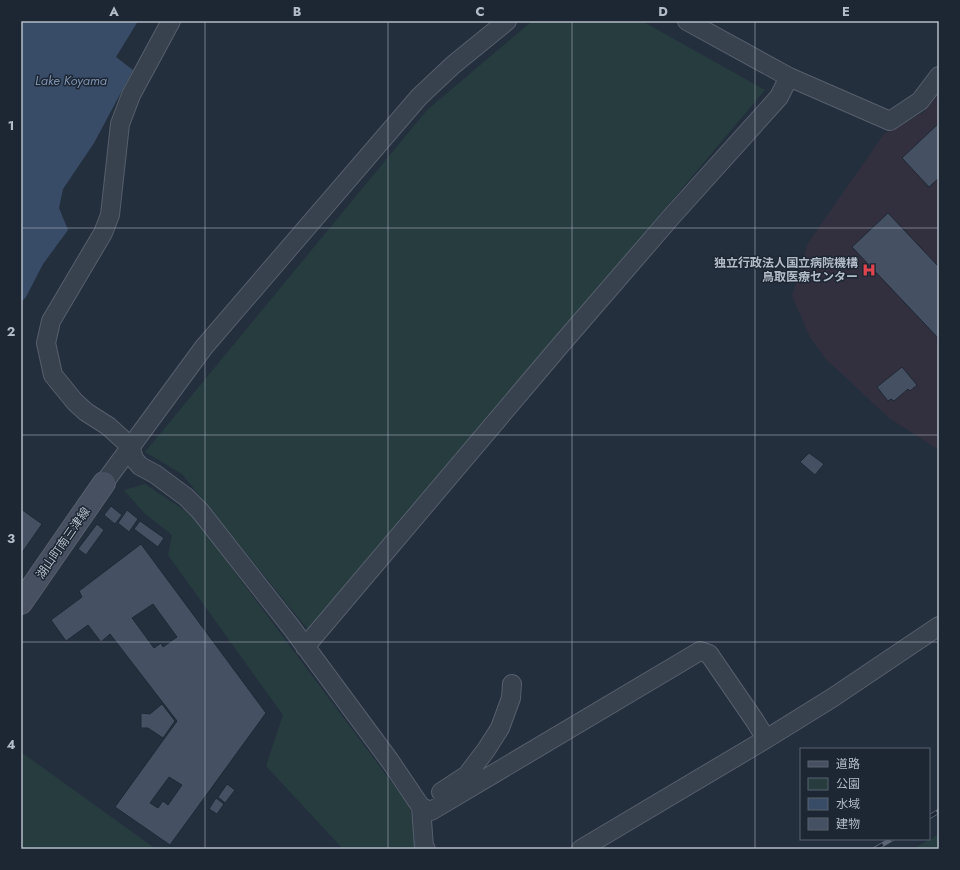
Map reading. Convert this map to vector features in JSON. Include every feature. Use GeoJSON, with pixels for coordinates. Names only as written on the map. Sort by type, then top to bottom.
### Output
{"type":"FeatureCollection","features":[{"type":"Feature","properties":{"kind":"street"},"geometry":{"type":"LineString","coordinates":[[171,21],[131,95],[120,124],[110,215],[103,232],[51,320],[46,343],[53,375],[75,402],[86,412],[108,426],[130,446],[134,459],[140,466],[155,474],[186,497],[200,511],[306,647],[390,761],[421,807],[424,846],[426,849]]}},
{"type":"Feature","properties":{"kind":"street"},"geometry":{"type":"LineString","coordinates":[[104,483],[204,347],[419,97],[453,65],[507,21]]}},
{"type":"Feature","properties":{"kind":"street"},"geometry":{"type":"LineString","coordinates":[[687,21],[788,77],[890,121],[920,101],[939,76]]}},
{"type":"Feature","properties":{"kind":"street"},"geometry":{"type":"LineString","coordinates":[[306,647],[558,348],[672,216],[779,97],[788,77]]}},
{"type":"Feature","properties":{"kind":"street","name":"湖山町南三津線"},"geometry":{"type":"LineString","coordinates":[[21,603],[104,483]]}},
{"type":"Feature","properties":{"kind":"street"},"geometry":{"type":"LineString","coordinates":[[581,849],[832,698],[939,626]]}},
{"type":"Feature","properties":{"kind":"street"},"geometry":{"type":"LineString","coordinates":[[421,807],[431,811],[700,651],[709,654],[766,739]]}},
{"type":"Feature","properties":{"kind":"street"},"geometry":{"type":"LineString","coordinates":[[421,807],[467,774],[486,750],[500,728],[510,698],[512,684]]}},
{"type":"Feature","properties":{"kind":"shaded area","name":"独立行政法人国立病院機構 鳥取医療センター"},"geometry":{"type":"Polygon","coordinates":[[[939,94],[939,450],[889,418],[825,358],[810,337],[792,296],[808,243],[884,134],[924,112],[939,94]]]}},
{"type":"Feature","properties":{"kind":"green space"},"geometry":{"type":"Polygon","coordinates":[[[642,21],[765,90],[309,631],[182,474],[145,452],[427,110],[531,22],[642,21]]]}},
{"type":"Feature","properties":{"kind":"green space"},"geometry":{"type":"Polygon","coordinates":[[[145,484],[193,516],[410,807],[418,849],[343,849],[266,766],[283,715],[168,555],[172,535],[144,513],[124,490],[145,484]]]}},
{"type":"Feature","properties":{"kind":"green space"},"geometry":{"type":"Polygon","coordinates":[[[21,752],[156,849],[21,849],[21,752]]]}},
{"type":"Feature","properties":{"kind":"green space"},"geometry":{"type":"Polygon","coordinates":[[[939,834],[939,849],[913,849],[930,840],[939,834]]]}},
{"type":"Feature","properties":{"kind":"water","name":"Lake Koyama"},"geometry":{"type":"Polygon","coordinates":[[[21,21],[138,21],[116,57],[133,70],[94,143],[63,189],[59,208],[68,230],[43,264],[26,297],[21,302],[21,21]]]}},
{"type":"Feature","properties":{"kind":"building"},"geometry":{"type":"Polygon","coordinates":[[[939,123],[939,178],[929,187],[902,158],[939,123]]]}},
{"type":"Feature","properties":{"kind":"building"},"geometry":{"type":"Polygon","coordinates":[[[888,213],[939,267],[939,339],[852,247],[888,213]]]}},
{"type":"Feature","properties":{"kind":"building"},"geometry":{"type":"Polygon","coordinates":[[[902,367],[917,385],[910,391],[908,389],[894,401],[891,399],[888,401],[877,387],[902,367]]]}},
{"type":"Feature","properties":{"kind":"building"},"geometry":{"type":"Polygon","coordinates":[[[809,453],[824,464],[815,475],[800,462],[809,453]]]}},
{"type":"Feature","properties":{"kind":"building"},"geometry":{"type":"Polygon","coordinates":[[[111,506],[122,515],[115,524],[104,515],[111,506]]]}},
{"type":"Feature","properties":{"kind":"building"},"geometry":{"type":"Polygon","coordinates":[[[21,509],[42,524],[21,554],[21,509]]]}},
{"type":"Feature","properties":{"kind":"building"},"geometry":{"type":"Polygon","coordinates":[[[127,510],[138,519],[129,532],[118,523],[127,510]]]}},
{"type":"Feature","properties":{"kind":"building"},"geometry":{"type":"Polygon","coordinates":[[[140,521],[164,538],[158,547],[134,529],[140,521]]]}},
{"type":"Feature","properties":{"kind":"building"},"geometry":{"type":"Polygon","coordinates":[[[97,524],[104,530],[86,555],[78,549],[97,524]]]}},
{"type":"Feature","properties":{"kind":"building"},"geometry":{"type":"Polygon","coordinates":[[[141,544],[266,713],[170,845],[115,807],[177,721],[110,634],[101,642],[88,625],[66,641],[51,620],[82,597],[79,591],[141,544]],[[153,604],[132,618],[154,648],[161,643],[163,647],[177,637],[153,604]],[[169,777],[150,803],[158,808],[163,801],[168,805],[182,785],[169,777]]]}},
{"type":"Feature","properties":{"kind":"building"},"geometry":{"type":"Polygon","coordinates":[[[162,704],[175,721],[163,738],[148,728],[141,728],[141,713],[150,714],[162,704]]]}},
{"type":"Feature","properties":{"kind":"building"},"geometry":{"type":"Polygon","coordinates":[[[227,784],[235,790],[225,803],[218,797],[227,784]]]}},
{"type":"Feature","properties":{"kind":"building"},"geometry":{"type":"Polygon","coordinates":[[[216,798],[224,804],[217,814],[209,809],[216,798]]]}},
{"type":"Feature","properties":{"kind":"railway"},"geometry":{"type":"LineString","coordinates":[[930,816],[939,811]]}},
{"type":"Feature","properties":{"kind":"railway"},"geometry":{"type":"LineString","coordinates":[[875,849],[890,840]]}},
{"type":"Feature","properties":{"kind":"place","name":"独立行政法人国立病院機構 鳥取医療センター"},"geometry":{"type":"Point","coordinates":[869,270]}}]}
